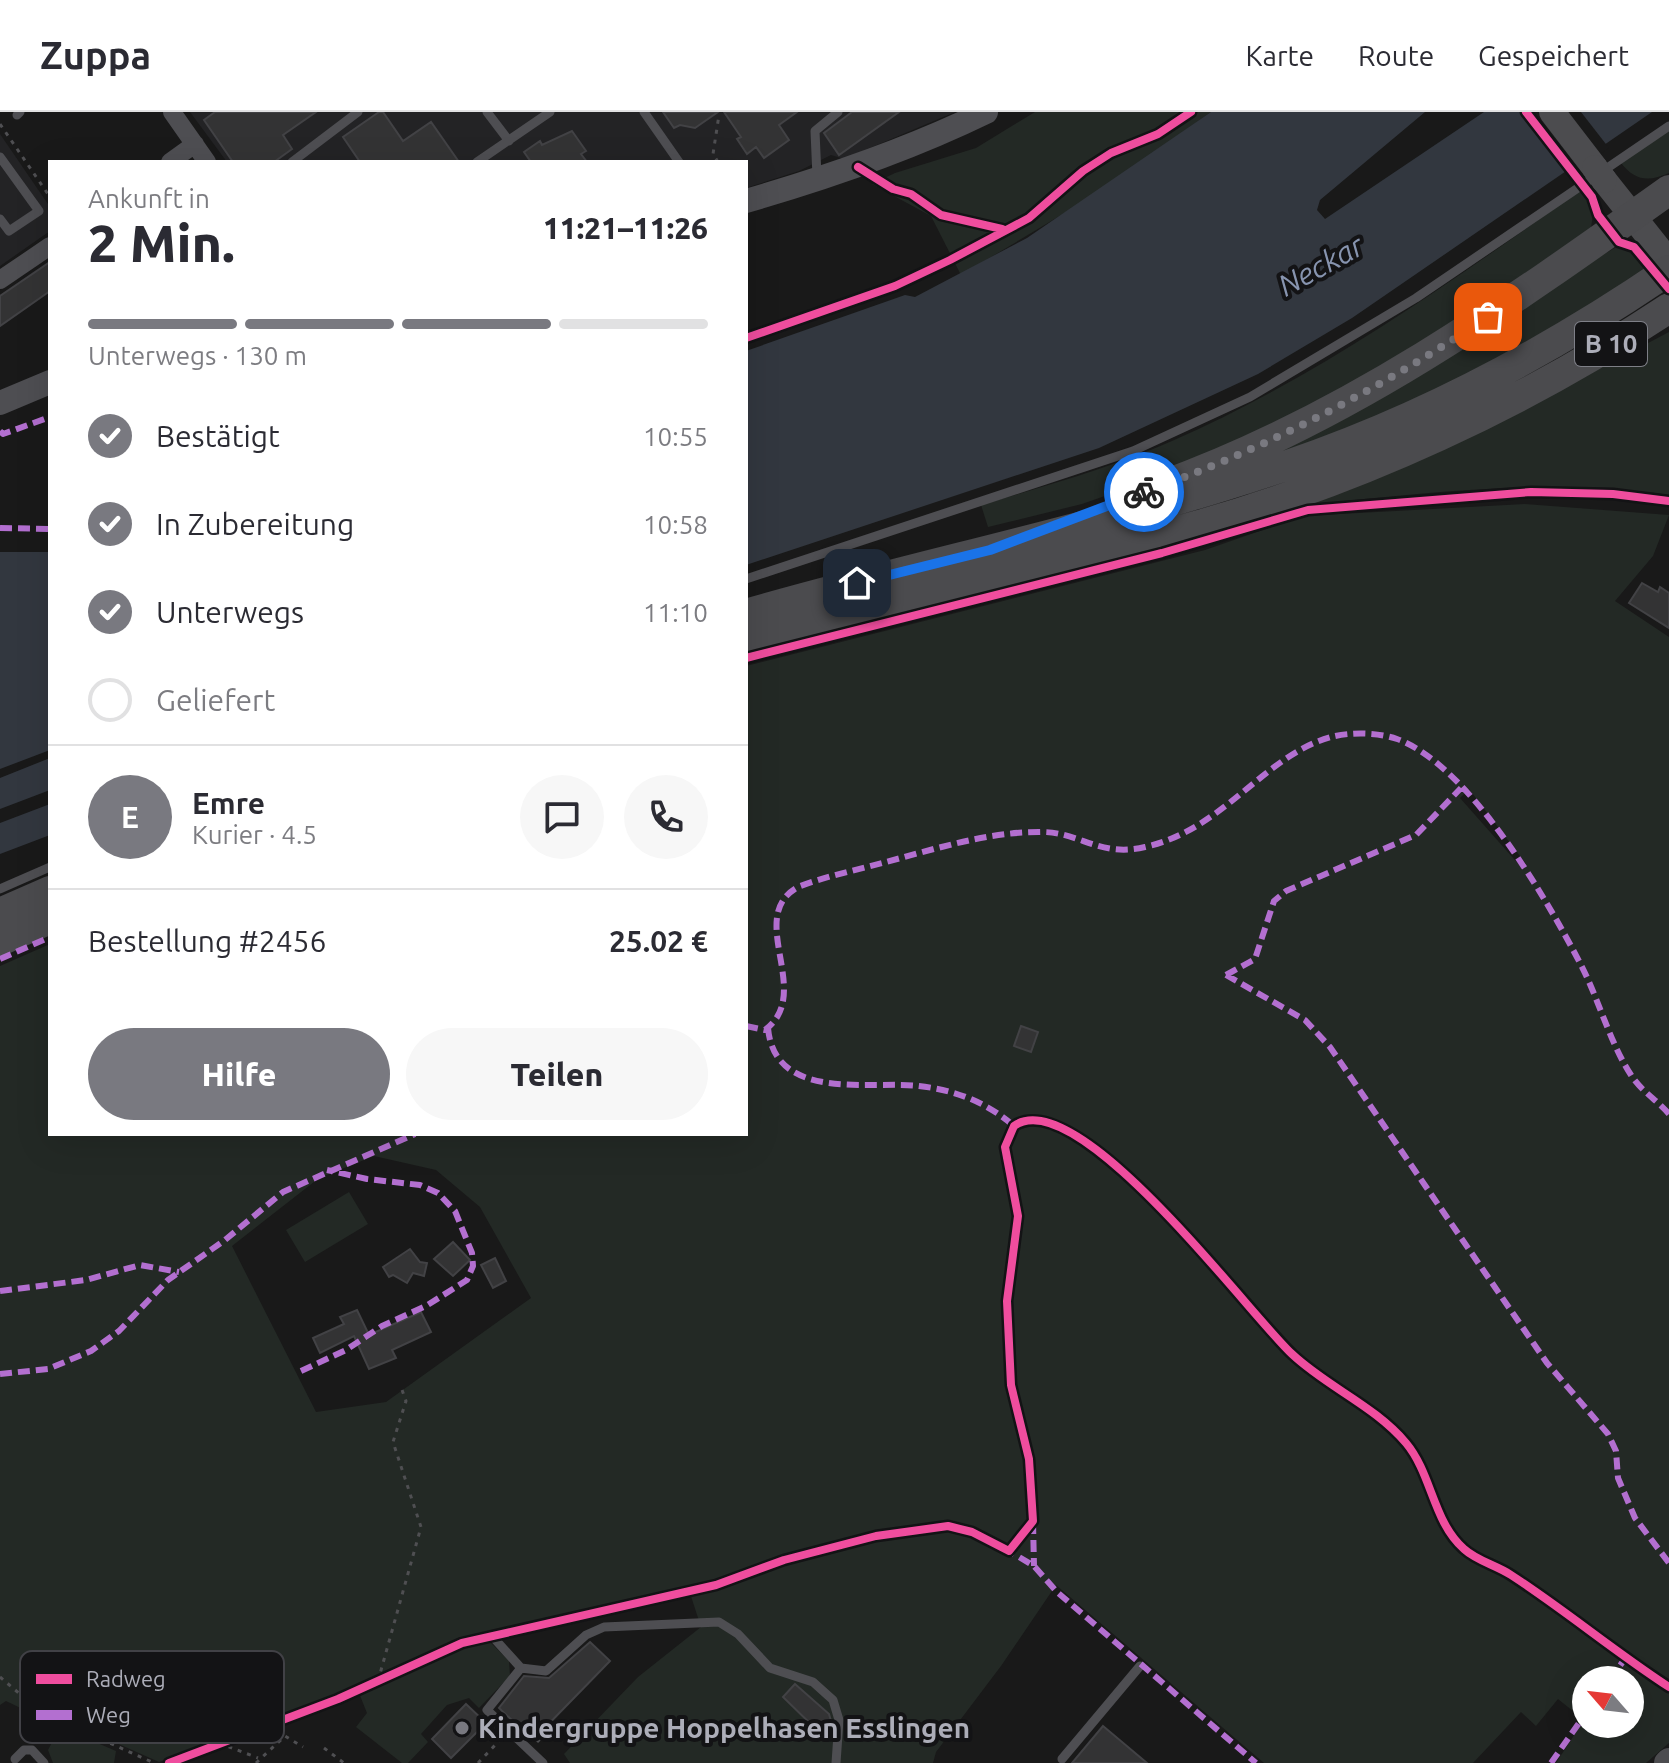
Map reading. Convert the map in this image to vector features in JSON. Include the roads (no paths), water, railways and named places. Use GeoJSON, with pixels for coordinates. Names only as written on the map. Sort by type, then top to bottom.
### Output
{"type":"FeatureCollection","features":[{"type":"Feature","properties":{"kind":"highway"},"geometry":{"type":"LineString","coordinates":[[990,550],[1191,475],[1321,415],[1467,331],[1669,190]]}},
{"type":"Feature","properties":{"kind":"highway","name":"B 10"},"geometry":{"type":"LineString","coordinates":[[748,613],[1212,490],[1370,433],[1497,374],[1578,328],[1659,259]]}},
{"type":"Feature","properties":{"kind":"highway","name":"B 10"},"geometry":{"type":"LineString","coordinates":[[748,640],[1194,527],[1273,502],[1372,465],[1497,407],[1669,308]]}},
{"type":"Feature","properties":{"kind":"highway"},"geometry":{"type":"LineString","coordinates":[[0,913],[48,892]]}},
{"type":"Feature","properties":{"kind":"highway"},"geometry":{"type":"LineString","coordinates":[[0,941],[48,920]]}},
{"type":"Feature","properties":{"kind":"main road"},"geometry":{"type":"LineString","coordinates":[[1552,112],[1593,176],[1632,216],[1659,259]]}},
{"type":"Feature","properties":{"kind":"street"},"geometry":{"type":"LineString","coordinates":[[172,112],[206,160]]}},
{"type":"Feature","properties":{"kind":"street"},"geometry":{"type":"LineString","coordinates":[[748,200],[930,140],[986,112]]}},
{"type":"Feature","properties":{"kind":"street"},"geometry":{"type":"LineString","coordinates":[[173,160],[195,144]]}},
{"type":"Feature","properties":{"kind":"street"},"geometry":{"type":"LineString","coordinates":[[0,280],[48,247]]}},
{"type":"Feature","properties":{"kind":"street"},"geometry":{"type":"LineString","coordinates":[[0,403],[48,383]]}},
{"type":"Feature","properties":{"kind":"lane"},"geometry":{"type":"LineString","coordinates":[[295,160],[358,112]]}},
{"type":"Feature","properties":{"kind":"lane"},"geometry":{"type":"LineString","coordinates":[[487,112],[509,141]]}},
{"type":"Feature","properties":{"kind":"lane"},"geometry":{"type":"LineString","coordinates":[[480,160],[550,112]]}},
{"type":"Feature","properties":{"kind":"lane"},"geometry":{"type":"LineString","coordinates":[[644,112],[678,160]]}},
{"type":"Feature","properties":{"kind":"lane"},"geometry":{"type":"LineString","coordinates":[[817,180],[815,131],[838,112]]}},
{"type":"Feature","properties":{"kind":"lane"},"geometry":{"type":"LineString","coordinates":[[748,578],[1133,451],[1237,404],[1343,345],[1669,126]]}},
{"type":"Feature","properties":{"kind":"lane"},"geometry":{"type":"LineString","coordinates":[[0,157],[4,171],[39,211],[9,231],[0,219]]}},
{"type":"Feature","properties":{"kind":"lane"},"geometry":{"type":"LineString","coordinates":[[0,889],[48,868]]}},
{"type":"Feature","properties":{"kind":"lane"},"geometry":{"type":"LineString","coordinates":[[492,1636],[521,1668],[546,1671],[586,1635],[604,1627],[719,1622],[738,1634],[770,1668],[813,1682],[833,1700],[839,1720],[836,1763]]}},
{"type":"Feature","properties":{"kind":"lane"},"geometry":{"type":"LineString","coordinates":[[1062,1759],[1140,1666]]}},
{"type":"Feature","properties":{"kind":"lane"},"geometry":{"type":"LineString","coordinates":[[521,1668],[487,1707],[543,1763]]}},
{"type":"Feature","properties":{"kind":"lane"},"geometry":{"type":"LineString","coordinates":[[15,1759],[28,1750],[40,1755],[44,1763]]}},
{"type":"Feature","properties":{"kind":"water","name":"Neckar"},"geometry":{"type":"Polygon","coordinates":[[[1211,112],[1425,112],[1320,200],[1317,210],[1325,219],[1484,112],[1652,112],[1352,318],[1258,374],[1099,448],[748,564],[748,350],[905,295],[915,297],[1027,238],[1211,112]]]}},
{"type":"Feature","properties":{"kind":"water"},"geometry":{"type":"Polygon","coordinates":[[[0,552],[48,552],[48,751],[0,769],[0,552]]]}},
{"type":"Feature","properties":{"kind":"water"},"geometry":{"type":"Polygon","coordinates":[[[48,759],[48,791],[0,809],[0,778],[48,759]]]}},
{"type":"Feature","properties":{"kind":"water"},"geometry":{"type":"Polygon","coordinates":[[[48,805],[48,836],[0,854],[0,823],[48,805]]]}},
{"type":"Feature","properties":{"kind":"place","name":"Kindergruppe Hoppelhasen Esslingen"},"geometry":{"type":"Point","coordinates":[462,1728]}}]}
